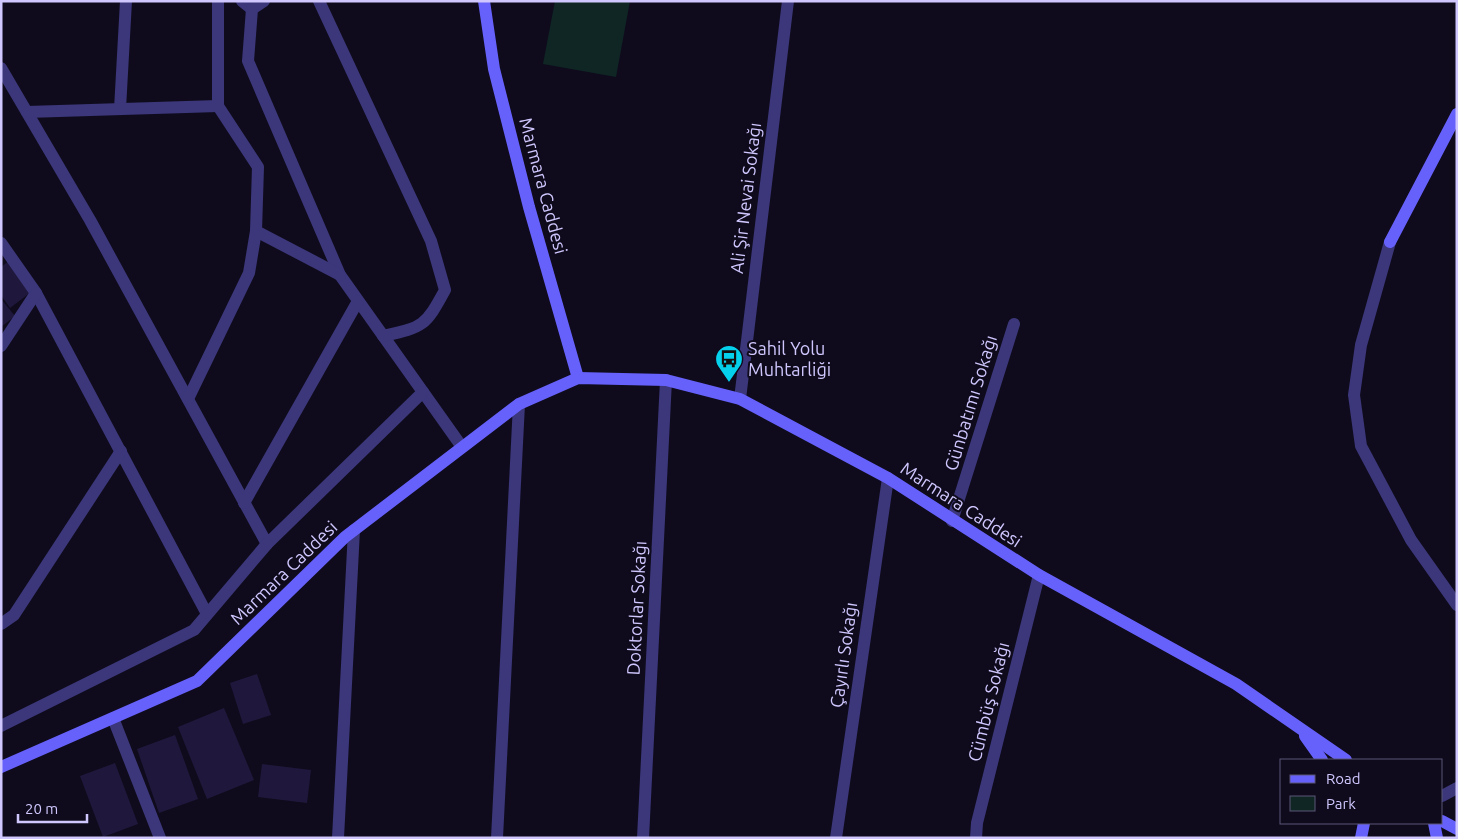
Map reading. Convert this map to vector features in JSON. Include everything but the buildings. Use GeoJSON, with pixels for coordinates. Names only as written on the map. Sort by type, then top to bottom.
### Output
{"type":"FeatureCollection","features":[{"type":"Feature","properties":{"kind":"street"},"geometry":{"type":"LineString","coordinates":[[120,109],[126,1]]}},
{"type":"Feature","properties":{"kind":"street"},"geometry":{"type":"LineString","coordinates":[[188,399],[249,274],[256,231],[258,167],[218,106],[218,1]]}},
{"type":"Feature","properties":{"kind":"street"},"geometry":{"type":"LineString","coordinates":[[242,1],[252,9]]}},
{"type":"Feature","properties":{"kind":"street"},"geometry":{"type":"LineString","coordinates":[[252,9],[264,1]]}},
{"type":"Feature","properties":{"kind":"street"},"geometry":{"type":"LineString","coordinates":[[319,1],[430,241],[445,290],[430,317],[414,329],[383,336]]}},
{"type":"Feature","properties":{"kind":"street","name":"Marmara Caddesi"},"geometry":{"type":"LineString","coordinates":[[484,1],[494,69],[529,207],[578,378]]}},
{"type":"Feature","properties":{"kind":"street","name":"Ali Şir Nevai Sokağı"},"geometry":{"type":"LineString","coordinates":[[740,399],[788,1]]}},
{"type":"Feature","properties":{"kind":"street"},"geometry":{"type":"LineString","coordinates":[[252,9],[248,60],[340,275],[462,447]]}},
{"type":"Feature","properties":{"kind":"street"},"geometry":{"type":"LineString","coordinates":[[1,68],[90,220],[267,544]]}},
{"type":"Feature","properties":{"kind":"street"},"geometry":{"type":"LineString","coordinates":[[27,112],[218,106]]}},
{"type":"Feature","properties":{"kind":"street"},"geometry":{"type":"LineString","coordinates":[[1457,114],[1390,242],[1361,345],[1354,395],[1361,446],[1411,540],[1457,605]]}},
{"type":"Feature","properties":{"kind":"street"},"geometry":{"type":"LineString","coordinates":[[256,231],[340,275]]}},
{"type":"Feature","properties":{"kind":"street"},"geometry":{"type":"LineString","coordinates":[[1,242],[36,293],[208,614]]}},
{"type":"Feature","properties":{"kind":"street"},"geometry":{"type":"LineString","coordinates":[[1,346],[36,293]]}},
{"type":"Feature","properties":{"kind":"street"},"geometry":{"type":"LineString","coordinates":[[244,502],[358,301]]}},
{"type":"Feature","properties":{"kind":"street","name":"Günbatımı Sokağı"},"geometry":{"type":"LineString","coordinates":[[952,521],[1014,324]]}},
{"type":"Feature","properties":{"kind":"street","name":"Marmara Caddesi"},"geometry":{"type":"LineString","coordinates":[[1,767],[197,681],[354,530],[519,404],[578,378],[666,380],[740,399],[888,478],[952,521],[1039,575],[1236,684],[1344,759]]}},
{"type":"Feature","properties":{"kind":"street","name":"Doktorlar Sokağı"},"geometry":{"type":"LineString","coordinates":[[643,838],[666,380]]}},
{"type":"Feature","properties":{"kind":"street"},"geometry":{"type":"LineString","coordinates":[[1,726],[194,630],[267,544],[423,392]]}},
{"type":"Feature","properties":{"kind":"street"},"geometry":{"type":"LineString","coordinates":[[497,838],[519,404]]}},
{"type":"Feature","properties":{"kind":"street"},"geometry":{"type":"LineString","coordinates":[[1,624],[14,615],[121,452]]}},
{"type":"Feature","properties":{"kind":"street","name":"Çayırlı Sokağı"},"geometry":{"type":"LineString","coordinates":[[836,838],[888,478]]}},
{"type":"Feature","properties":{"kind":"street"},"geometry":{"type":"LineString","coordinates":[[338,838],[354,530]]}},
{"type":"Feature","properties":{"kind":"street","name":"Cümbüş Sokağı"},"geometry":{"type":"LineString","coordinates":[[976,838],[977,823],[1039,575]]}},
{"type":"Feature","properties":{"kind":"street"},"geometry":{"type":"LineString","coordinates":[[114,718],[160,838]]}},
{"type":"Feature","properties":{"kind":"street","name":"Marmara Caddesi"},"geometry":{"type":"LineString","coordinates":[[1301,730],[1321,759]]}},
{"type":"Feature","properties":{"kind":"street"},"geometry":{"type":"LineString","coordinates":[[1443,795],[1457,788]]}},
{"type":"Feature","properties":{"kind":"street"},"geometry":{"type":"LineString","coordinates":[[1443,821],[1457,829]]}},
{"type":"Feature","properties":{"kind":"street"},"geometry":{"type":"LineString","coordinates":[[1434,824],[1437,838]]}},
{"type":"Feature","properties":{"kind":"green space"},"geometry":{"type":"Polygon","coordinates":[[[555,1],[630,1],[616,77],[543,64],[555,1]]]}},
{"type":"Feature","properties":{"kind":"place","name":"Sahil Yolu Muhtarliği"},"geometry":{"type":"Point","coordinates":[729,383]}}]}
